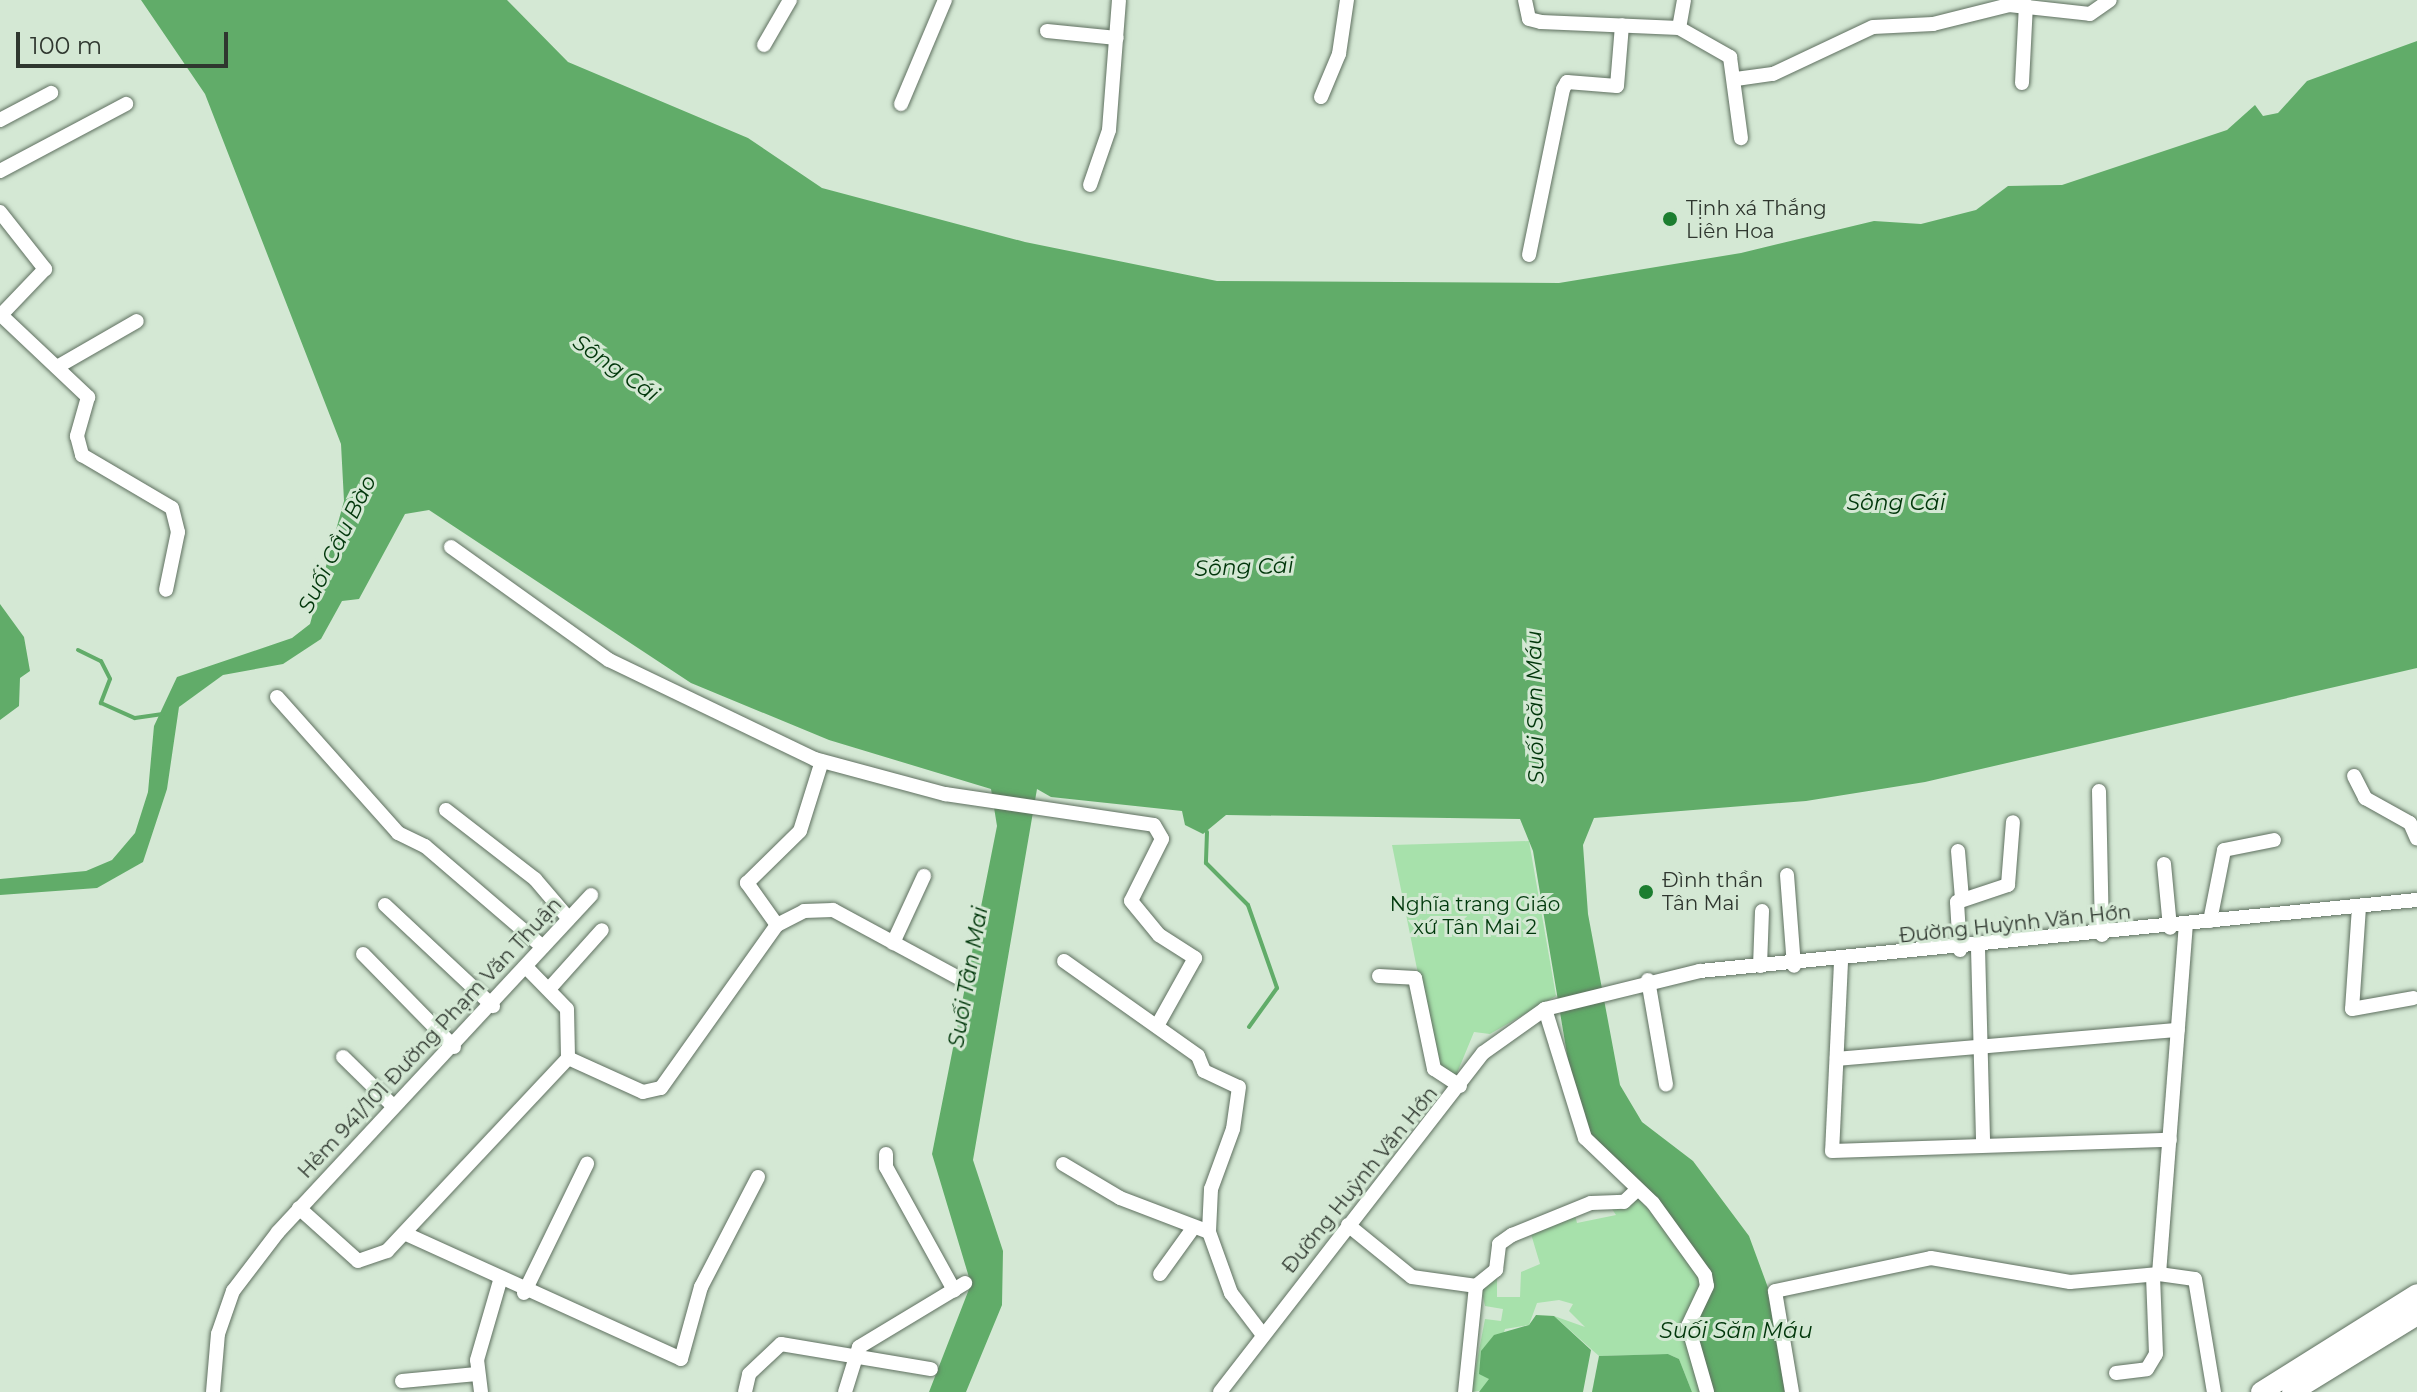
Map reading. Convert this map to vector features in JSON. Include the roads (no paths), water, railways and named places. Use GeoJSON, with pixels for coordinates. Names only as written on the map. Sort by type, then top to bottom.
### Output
{"type":"FeatureCollection","features":[{"type":"Feature","properties":{"kind":"main road"},"geometry":{"type":"LineString","coordinates":[[2261,1392],[2417,1294]]}},
{"type":"Feature","properties":{"kind":"main road"},"geometry":{"type":"LineString","coordinates":[[2292,1392],[2417,1315]]}},
{"type":"Feature","properties":{"kind":"street"},"geometry":{"type":"LineString","coordinates":[[764,45],[790,0]]}},
{"type":"Feature","properties":{"kind":"street"},"geometry":{"type":"LineString","coordinates":[[901,104],[945,0]]}},
{"type":"Feature","properties":{"kind":"street"},"geometry":{"type":"LineString","coordinates":[[1090,185],[1107,145],[1119,0]]}},
{"type":"Feature","properties":{"kind":"street"},"geometry":{"type":"LineString","coordinates":[[1321,97],[1339,54],[1347,0]]}},
{"type":"Feature","properties":{"kind":"street"},"geometry":{"type":"LineString","coordinates":[[1525,0],[1529,19],[1679,28],[1725,50],[1736,79],[1741,138]]}},
{"type":"Feature","properties":{"kind":"street"},"geometry":{"type":"LineString","coordinates":[[1679,28],[1684,0]]}},
{"type":"Feature","properties":{"kind":"street"},"geometry":{"type":"LineString","coordinates":[[1736,79],[1773,74],[1860,30],[2026,5],[2078,15],[2110,0]]}},
{"type":"Feature","properties":{"kind":"street"},"geometry":{"type":"LineString","coordinates":[[2022,83],[2026,5]]}},
{"type":"Feature","properties":{"kind":"street"},"geometry":{"type":"LineString","coordinates":[[1529,255],[1563,89],[1567,82],[1617,86],[1622,25]]}},
{"type":"Feature","properties":{"kind":"street"},"geometry":{"type":"LineString","coordinates":[[1047,31],[1117,38]]}},
{"type":"Feature","properties":{"kind":"street"},"geometry":{"type":"LineString","coordinates":[[0,120],[51,93]]}},
{"type":"Feature","properties":{"kind":"street"},"geometry":{"type":"LineString","coordinates":[[0,171],[126,104]]}},
{"type":"Feature","properties":{"kind":"street"},"geometry":{"type":"LineString","coordinates":[[0,212],[45,269],[1,315],[88,397],[77,436],[82,455],[165,503],[176,517],[166,590]]}},
{"type":"Feature","properties":{"kind":"street"},"geometry":{"type":"LineString","coordinates":[[57,367],[137,321]]}},
{"type":"Feature","properties":{"kind":"street"},"geometry":{"type":"LineString","coordinates":[[451,547],[609,660],[704,712],[822,761],[984,799],[1144,822],[1162,834],[1131,901],[1159,935],[1195,958],[1157,1026]]}},
{"type":"Feature","properties":{"kind":"street"},"geometry":{"type":"LineString","coordinates":[[277,697],[398,833],[425,846],[543,947]]}},
{"type":"Feature","properties":{"kind":"street"},"geometry":{"type":"LineString","coordinates":[[777,925],[747,883],[800,831],[822,761]]}},
{"type":"Feature","properties":{"kind":"street"},"geometry":{"type":"LineString","coordinates":[[2354,776],[2365,798],[2410,823],[2417,839]]}},
{"type":"Feature","properties":{"kind":"street"},"geometry":{"type":"LineString","coordinates":[[2099,791],[2102,935]]}},
{"type":"Feature","properties":{"kind":"street"},"geometry":{"type":"LineString","coordinates":[[446,810],[535,879],[569,919]]}},
{"type":"Feature","properties":{"kind":"street"},"geometry":{"type":"LineString","coordinates":[[1962,899],[2008,885],[2013,822]]}},
{"type":"Feature","properties":{"kind":"street"},"geometry":{"type":"LineString","coordinates":[[2210,921],[2224,850],[2274,840]]}},
{"type":"Feature","properties":{"kind":"street"},"geometry":{"type":"LineString","coordinates":[[1958,851],[1962,899],[1960,950]]}},
{"type":"Feature","properties":{"kind":"street"},"geometry":{"type":"LineString","coordinates":[[2116,1373],[2147,1369],[2156,1354],[2156,1274],[2178,1030],[2178,927],[2164,864]]}},
{"type":"Feature","properties":{"kind":"street"},"geometry":{"type":"LineString","coordinates":[[1787,875],[1794,966]]}},
{"type":"Feature","properties":{"kind":"street"},"geometry":{"type":"LineString","coordinates":[[893,943],[924,876]]}},
{"type":"Feature","properties":{"kind":"street","name":"Hẻm 941/101 Đường Phạm Văn Thuận"},"geometry":{"type":"LineString","coordinates":[[213,1392],[218,1334],[233,1291],[299,1208],[493,1006],[591,895]]}},
{"type":"Feature","properties":{"kind":"street","name":"Đường Huỳnh Văn Hớn"},"geometry":{"type":"LineString","coordinates":[[1220,1392],[1348,1225],[1504,1033],[1545,1009],[1616,986],[1760,966],[1841,962],[2417,900]]}},
{"type":"Feature","properties":{"kind":"street"},"geometry":{"type":"LineString","coordinates":[[385,905],[493,1006]]}},
{"type":"Feature","properties":{"kind":"street"},"geometry":{"type":"LineString","coordinates":[[568,1058],[643,1092],[661,1088],[777,925],[819,907],[959,978]]}},
{"type":"Feature","properties":{"kind":"street"},"geometry":{"type":"LineString","coordinates":[[2359,907],[2352,1009],[2413,998]]}},
{"type":"Feature","properties":{"kind":"street"},"geometry":{"type":"LineString","coordinates":[[1760,966],[1762,911]]}},
{"type":"Feature","properties":{"kind":"street"},"geometry":{"type":"LineString","coordinates":[[549,989],[602,930]]}},
{"type":"Feature","properties":{"kind":"street"},"geometry":{"type":"LineString","coordinates":[[1978,948],[1983,1144]]}},
{"type":"Feature","properties":{"kind":"street"},"geometry":{"type":"LineString","coordinates":[[363,954],[454,1047]]}},
{"type":"Feature","properties":{"kind":"street"},"geometry":{"type":"LineString","coordinates":[[1064,961],[1198,1056],[1204,1071],[1239,1087],[1233,1129],[1211,1189],[1209,1232],[1231,1293],[1263,1335]]}},
{"type":"Feature","properties":{"kind":"street"},"geometry":{"type":"LineString","coordinates":[[1841,962],[1832,1151],[2170,1140]]}},
{"type":"Feature","properties":{"kind":"street"},"geometry":{"type":"LineString","coordinates":[[299,1208],[358,1261],[406,1234],[568,1058],[570,1016],[527,968]]}},
{"type":"Feature","properties":{"kind":"street"},"geometry":{"type":"LineString","coordinates":[[1379,976],[1415,978],[1434,1069],[1460,1086]]}},
{"type":"Feature","properties":{"kind":"street"},"geometry":{"type":"LineString","coordinates":[[1648,980],[1666,1084]]}},
{"type":"Feature","properties":{"kind":"street"},"geometry":{"type":"LineString","coordinates":[[1545,1009],[1579,1128],[1599,1159],[1637,1190],[1705,1275],[1707,1286],[1688,1326],[1707,1392]]}},
{"type":"Feature","properties":{"kind":"street"},"geometry":{"type":"LineString","coordinates":[[1837,1059],[2178,1030]]}},
{"type":"Feature","properties":{"kind":"street"},"geometry":{"type":"LineString","coordinates":[[343,1057],[394,1107]]}},
{"type":"Feature","properties":{"kind":"street"},"geometry":{"type":"LineString","coordinates":[[845,1392],[855,1355],[960,1286],[886,1167],[886,1154]]}},
{"type":"Feature","properties":{"kind":"street"},"geometry":{"type":"LineString","coordinates":[[524,1293],[587,1164]]}},
{"type":"Feature","properties":{"kind":"street"},"geometry":{"type":"LineString","coordinates":[[1063,1164],[1191,1231],[1209,1232]]}},
{"type":"Feature","properties":{"kind":"street"},"geometry":{"type":"LineString","coordinates":[[406,1234],[524,1293],[681,1359],[701,1287],[758,1177]]}},
{"type":"Feature","properties":{"kind":"street"},"geometry":{"type":"LineString","coordinates":[[1465,1392],[1476,1286],[1496,1270],[1499,1244],[1512,1235],[1591,1203],[1624,1202],[1637,1190]]}},
{"type":"Feature","properties":{"kind":"street"},"geometry":{"type":"LineString","coordinates":[[1348,1225],[1412,1277],[1476,1286]]}},
{"type":"Feature","properties":{"kind":"street"},"geometry":{"type":"LineString","coordinates":[[1160,1274],[1191,1231]]}},
{"type":"Feature","properties":{"kind":"street"},"geometry":{"type":"LineString","coordinates":[[1792,1392],[1775,1291],[1931,1258],[2070,1282],[2156,1274],[2195,1279],[2214,1392]]}},
{"type":"Feature","properties":{"kind":"street"},"geometry":{"type":"LineString","coordinates":[[481,1392],[477,1374],[500,1281]]}},
{"type":"Feature","properties":{"kind":"street"},"geometry":{"type":"LineString","coordinates":[[745,1392],[749,1374],[781,1344],[931,1369]]}},
{"type":"Feature","properties":{"kind":"street"},"geometry":{"type":"LineString","coordinates":[[402,1381],[477,1374]]}},
{"type":"Feature","properties":{"kind":"water","name":"Sông Cái"},"geometry":{"type":"Polygon","coordinates":[[[141,0],[507,0],[568,62],[748,138],[822,188],[1025,242],[1217,281],[1559,283],[1741,253],[1874,221],[1921,224],[1976,210],[2008,186],[2062,185],[2227,130],[2255,105],[2263,116],[2278,113],[2307,81],[2417,41],[2417,668],[1925,782],[1806,801],[1594,818],[1583,845],[1588,914],[1620,1085],[1642,1122],[1693,1161],[1749,1236],[1774,1304],[1787,1392],[1712,1392],[1693,1326],[1709,1272],[1667,1212],[1599,1152],[1574,1096],[1533,851],[1520,819],[1226,815],[1203,834],[1185,825],[1182,811],[1051,797],[1037,789],[973,1160],[1003,1251],[1002,1305],[966,1392],[929,1392],[971,1284],[932,1154],[997,826],[991,789],[829,740],[691,683],[429,510],[405,514],[359,599],[342,601],[321,639],[283,664],[223,675],[179,707],[167,789],[143,862],[97,888],[0,895],[0,879],[86,871],[112,860],[135,833],[148,792],[154,726],[177,677],[292,638],[310,624],[344,501],[341,444],[205,94],[141,0]]]}},
{"type":"Feature","properties":{"kind":"water"},"geometry":{"type":"Polygon","coordinates":[[[0,604],[24,637],[30,671],[20,678],[19,706],[0,720],[0,604]]]}},
{"type":"Feature","properties":{"kind":"water"},"geometry":{"type":"Polygon","coordinates":[[[1536,1315],[1554,1316],[1591,1350],[1583,1392],[1479,1392],[1489,1379],[1479,1374],[1481,1351],[1494,1335],[1529,1325],[1536,1315]]]}},
{"type":"Feature","properties":{"kind":"water"},"geometry":{"type":"Polygon","coordinates":[[[1668,1354],[1679,1359],[1692,1392],[1592,1392],[1599,1356],[1668,1354]]]}},
{"type":"Feature","properties":{"kind":"waterway"},"geometry":{"type":"LineString","coordinates":[[78,650],[101,661],[110,679],[101,703],[135,718],[163,714]]}},
{"type":"Feature","properties":{"kind":"waterway"},"geometry":{"type":"LineString","coordinates":[[1207,832],[1206,863],[1248,905],[1277,988],[1249,1027]]}},
{"type":"Feature","properties":{"kind":"place","name":"Tịnh xá Thắng Liên Hoa"},"geometry":{"type":"Point","coordinates":[1670,219]}},
{"type":"Feature","properties":{"kind":"place","name":"Đình thần Tân Mai"},"geometry":{"type":"Point","coordinates":[1646,892]}},
{"type":"Feature","properties":{"kind":"water label","name":"Suối Cầu Bào"},"geometry":{"type":"Point","coordinates":[337,544]}},
{"type":"Feature","properties":{"kind":"water label","name":"Suối Săn Máu"},"geometry":{"type":"Point","coordinates":[1535,707]}},
{"type":"Feature","properties":{"kind":"water label","name":"Suối Tân Mai"},"geometry":{"type":"Point","coordinates":[968,977]}},
{"type":"Feature","properties":{"kind":"water label","name":"Suối Săn Máu"},"geometry":{"type":"Point","coordinates":[1736,1331]}},
{"type":"Feature","properties":{"kind":"park label","name":"Nghĩa trang Giáo xứ Tân Mai 2"},"geometry":{"type":"Point","coordinates":[1475,916]}}]}
